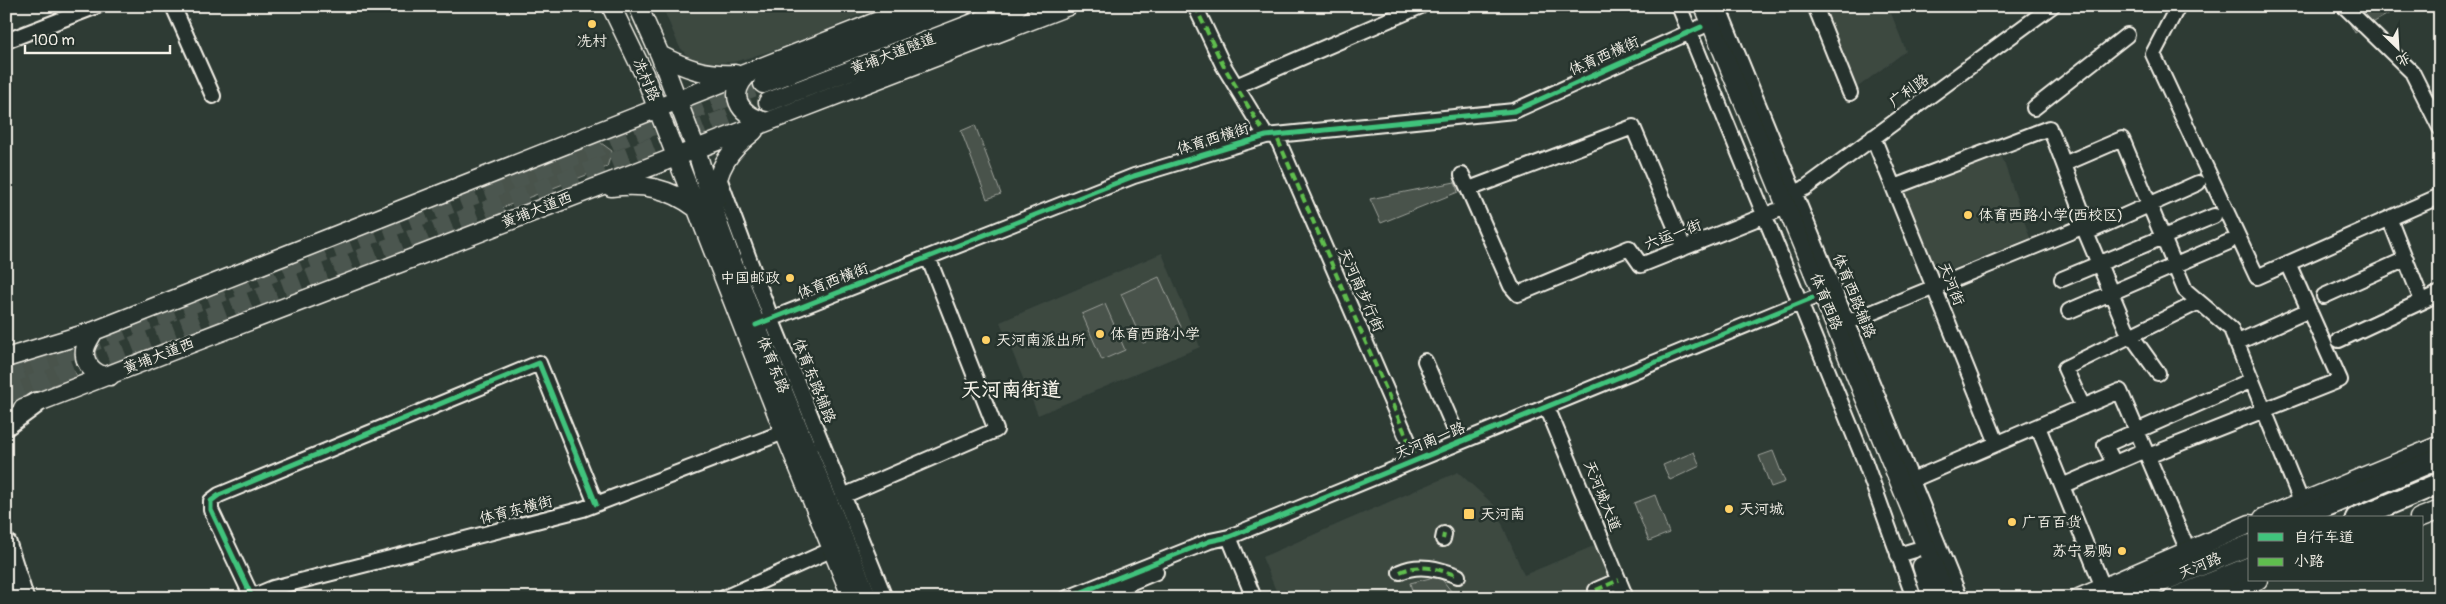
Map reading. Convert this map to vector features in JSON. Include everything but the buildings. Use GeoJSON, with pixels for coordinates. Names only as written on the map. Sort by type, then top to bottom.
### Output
{"type":"FeatureCollection","features":[{"type":"Feature","properties":{"kind":"highway"},"geometry":{"type":"LineString","coordinates":[[6,425],[36,403]]}},
{"type":"Feature","properties":{"kind":"highway"},"geometry":{"type":"LineString","coordinates":[[2307,512],[2440,458]]}},
{"type":"Feature","properties":{"kind":"highway"},"geometry":{"type":"LineString","coordinates":[[2307,512],[2440,471]]}},
{"type":"Feature","properties":{"kind":"highway"},"geometry":{"type":"LineString","coordinates":[[2361,516],[2440,483]]}},
{"type":"Feature","properties":{"kind":"highway"},"geometry":{"type":"LineString","coordinates":[[2388,516],[2440,495]]}},
{"type":"Feature","properties":{"kind":"highway"},"geometry":{"type":"LineString","coordinates":[[6,544],[23,598]]}},
{"type":"Feature","properties":{"kind":"highway","name":"天河路"},"geometry":{"type":"LineString","coordinates":[[2121,598],[2248,546]]}},
{"type":"Feature","properties":{"kind":"highway","name":"天河路"},"geometry":{"type":"LineString","coordinates":[[2174,598],[2248,568]]}},
{"type":"Feature","properties":{"kind":"main road","name":"冼村路"},"geometry":{"type":"LineString","coordinates":[[611,6],[658,108],[676,156]]}},
{"type":"Feature","properties":{"kind":"main road","name":"冼村路"},"geometry":{"type":"LineString","coordinates":[[638,6],[660,55],[677,101]]}},
{"type":"Feature","properties":{"kind":"main road"},"geometry":{"type":"LineString","coordinates":[[6,358],[94,331],[658,108],[756,78],[916,6]]}},
{"type":"Feature","properties":{"kind":"main road","name":"黄埔大道隧道"},"geometry":{"type":"LineString","coordinates":[[756,78],[963,6]]}},
{"type":"Feature","properties":{"kind":"main road","name":"黄埔大道隧道"},"geometry":{"type":"LineString","coordinates":[[768,102],[1018,6]]}},
{"type":"Feature","properties":{"kind":"main road","name":"黄埔大道西"},"geometry":{"type":"LineString","coordinates":[[6,414],[110,376],[696,148],[1068,6]]}},
{"type":"Feature","properties":{"kind":"main road","name":"体育西路"},"geometry":{"type":"LineString","coordinates":[[1692,6],[1695,29],[1723,97],[1842,325],[1947,598]]}},
{"type":"Feature","properties":{"kind":"main road","name":"体育西路"},"geometry":{"type":"LineString","coordinates":[[1704,6],[1757,117],[1806,300],[1907,553],[1932,598]]}},
{"type":"Feature","properties":{"kind":"main road"},"geometry":{"type":"LineString","coordinates":[[660,55],[687,69],[708,74],[756,78]]}},
{"type":"Feature","properties":{"kind":"main road"},"geometry":{"type":"LineString","coordinates":[[756,78],[740,81],[738,87],[739,104],[751,118],[766,122]]}},
{"type":"Feature","properties":{"kind":"main road","name":"体育东路"},"geometry":{"type":"LineString","coordinates":[[677,101],[696,148],[720,229],[764,322],[868,598]]}},
{"type":"Feature","properties":{"kind":"main road"},"geometry":{"type":"LineString","coordinates":[[720,229],[716,193],[718,174],[734,149],[766,122]]}},
{"type":"Feature","properties":{"kind":"main road","name":"体育东路"},"geometry":{"type":"LineString","coordinates":[[676,156],[784,432],[852,598]]}},
{"type":"Feature","properties":{"kind":"main road"},"geometry":{"type":"LineString","coordinates":[[586,191],[643,185],[666,190],[696,208]]}},
{"type":"Feature","properties":{"kind":"main road"},"geometry":{"type":"LineString","coordinates":[[94,331],[85,347],[86,360],[94,371],[110,376]]}},
{"type":"Feature","properties":{"kind":"main road"},"geometry":{"type":"LineString","coordinates":[[2278,516],[2307,512],[2440,445]]}},
{"type":"Feature","properties":{"kind":"main road"},"geometry":{"type":"LineString","coordinates":[[2424,516],[2440,510]]}},
{"type":"Feature","properties":{"kind":"main road"},"geometry":{"type":"LineString","coordinates":[[2079,598],[2248,525]]}},
{"type":"Feature","properties":{"kind":"main road"},"geometry":{"type":"LineString","coordinates":[[2215,598],[2253,582]]}},
{"type":"Feature","properties":{"kind":"street"},"geometry":{"type":"LineString","coordinates":[[6,40],[97,6]]}},
{"type":"Feature","properties":{"kind":"street"},"geometry":{"type":"LineString","coordinates":[[173,6],[213,96]]}},
{"type":"Feature","properties":{"kind":"street"},"geometry":{"type":"LineString","coordinates":[[1195,6],[1223,65],[1262,131]]}},
{"type":"Feature","properties":{"kind":"street"},"geometry":{"type":"LineString","coordinates":[[1236,86],[1421,6]]}},
{"type":"Feature","properties":{"kind":"street"},"geometry":{"type":"LineString","coordinates":[[1679,6],[1695,29]]}},
{"type":"Feature","properties":{"kind":"street"},"geometry":{"type":"LineString","coordinates":[[1718,6],[1757,117]]}},
{"type":"Feature","properties":{"kind":"street"},"geometry":{"type":"LineString","coordinates":[[1815,6],[1850,93]]}},
{"type":"Feature","properties":{"kind":"street","name":"广利路"},"geometry":{"type":"LineString","coordinates":[[1780,205],[2052,6]]}},
{"type":"Feature","properties":{"kind":"street"},"geometry":{"type":"LineString","coordinates":[[2178,6],[2153,54],[2257,277],[2440,196]]}},
{"type":"Feature","properties":{"kind":"street"},"geometry":{"type":"LineString","coordinates":[[2344,6],[2412,72],[2440,128]]}},
{"type":"Feature","properties":{"kind":"street","name":"体育西横街"},"geometry":{"type":"LineString","coordinates":[[764,322],[1134,176],[1266,136],[1514,111],[1695,29]]}},
{"type":"Feature","properties":{"kind":"street"},"geometry":{"type":"LineString","coordinates":[[2034,108],[2127,34]]}},
{"type":"Feature","properties":{"kind":"street"},"geometry":{"type":"LineString","coordinates":[[1462,175],[1468,189],[1633,127],[1684,248]]}},
{"type":"Feature","properties":{"kind":"street"},"geometry":{"type":"LineString","coordinates":[[1842,325],[2087,225],[2050,131],[1894,187]]}},
{"type":"Feature","properties":{"kind":"street","name":"天河街"},"geometry":{"type":"LineString","coordinates":[[1873,137],[1935,286],[1997,443]]}},
{"type":"Feature","properties":{"kind":"street"},"geometry":{"type":"LineString","coordinates":[[2064,164],[2122,139],[2184,290],[2231,329],[2307,512]]}},
{"type":"Feature","properties":{"kind":"street","name":"天河南步行街"},"geometry":{"type":"LineString","coordinates":[[1278,140],[1414,454]]}},
{"type":"Feature","properties":{"kind":"street","name":"体育东路辅路"},"geometry":{"type":"LineString","coordinates":[[718,174],[764,322],[843,496],[885,598]]}},
{"type":"Feature","properties":{"kind":"street"},"geometry":{"type":"LineString","coordinates":[[2158,373],[2126,328],[2086,233],[2198,183]]}},
{"type":"Feature","properties":{"kind":"street","name":"六运一街"},"geometry":{"type":"LineString","coordinates":[[1468,189],[1511,286],[1518,294],[1629,248],[1641,265],[1780,205]]}},
{"type":"Feature","properties":{"kind":"street"},"geometry":{"type":"LineString","coordinates":[[2307,264],[2440,204]]}},
{"type":"Feature","properties":{"kind":"street"},"geometry":{"type":"LineString","coordinates":[[2062,279],[2214,216]]}},
{"type":"Feature","properties":{"kind":"street"},"geometry":{"type":"LineString","coordinates":[[2392,225],[2422,301]]}},
{"type":"Feature","properties":{"kind":"street"},"geometry":{"type":"LineString","coordinates":[[2069,311],[2229,242]]}},
{"type":"Feature","properties":{"kind":"street"},"geometry":{"type":"LineString","coordinates":[[843,496],[996,430],[928,257]]}},
{"type":"Feature","properties":{"kind":"street"},"geometry":{"type":"LineString","coordinates":[[2324,296],[2406,259]]}},
{"type":"Feature","properties":{"kind":"street"},"geometry":{"type":"LineString","coordinates":[[2062,486],[2114,463],[2146,453],[2340,380],[2288,263]]}},
{"type":"Feature","properties":{"kind":"street"},"geometry":{"type":"LineString","coordinates":[[2339,340],[2440,293]]}},
{"type":"Feature","properties":{"kind":"street","name":"天河南一路"},"geometry":{"type":"LineString","coordinates":[[1067,598],[1210,540],[1228,537],[1806,300]]}},
{"type":"Feature","properties":{"kind":"street"},"geometry":{"type":"LineString","coordinates":[[2084,407],[2065,368],[2199,302]]}},
{"type":"Feature","properties":{"kind":"street"},"geometry":{"type":"LineString","coordinates":[[2236,343],[2309,310]]}},
{"type":"Feature","properties":{"kind":"street","name":"体育西路辅路"},"geometry":{"type":"LineString","coordinates":[[1842,325],[1912,480],[1960,598]]}},
{"type":"Feature","properties":{"kind":"street"},"geometry":{"type":"LineString","coordinates":[[1425,361],[1460,442]]}},
{"type":"Feature","properties":{"kind":"street"},"geometry":{"type":"LineString","coordinates":[[250,597],[211,510],[212,501],[219,495],[539,364],[596,504]]}},
{"type":"Feature","properties":{"kind":"street"},"geometry":{"type":"LineString","coordinates":[[2114,463],[2105,445],[2252,380]]}},
{"type":"Feature","properties":{"kind":"street"},"geometry":{"type":"LineString","coordinates":[[1912,480],[2120,391],[2188,551]]}},
{"type":"Feature","properties":{"kind":"street","name":"天河城大道"},"geometry":{"type":"LineString","coordinates":[[1547,407],[1626,598]]}},
{"type":"Feature","properties":{"kind":"street"},"geometry":{"type":"LineString","coordinates":[[2038,427],[2103,588]]}},
{"type":"Feature","properties":{"kind":"street","name":"体育东横街"},"geometry":{"type":"LineString","coordinates":[[250,597],[273,588],[596,504],[784,432]]}},
{"type":"Feature","properties":{"kind":"street"},"geometry":{"type":"LineString","coordinates":[[1094,598],[1209,551],[1228,537],[1254,598]]}},
{"type":"Feature","properties":{"kind":"street"},"geometry":{"type":"LineString","coordinates":[[724,598],[833,549]]}},
{"type":"Feature","properties":{"kind":"street"},"geometry":{"type":"LineString","coordinates":[[1907,553],[1914,598]]}},
{"type":"Feature","properties":{"kind":"street"},"geometry":{"type":"LineString","coordinates":[[1400,572],[1413,568],[1432,568],[1458,576]]}},
{"type":"Feature","properties":{"kind":"street"},"geometry":{"type":"LineString","coordinates":[[1596,590],[1619,580]]}},
{"type":"Feature","properties":{"kind":"shaded area"},"geometry":{"type":"Polygon","coordinates":[[[662,6],[878,6],[804,41],[734,62],[693,63],[679,46],[662,6]]]}},
{"type":"Feature","properties":{"kind":"shaded area"},"geometry":{"type":"Polygon","coordinates":[[[1820,6],[1908,6],[1891,13],[1906,51],[1854,90],[1820,6]]]}},
{"type":"Feature","properties":{"kind":"shaded area"},"geometry":{"type":"Polygon","coordinates":[[[2340,6],[2402,6],[2355,33],[2340,6]]]}},
{"type":"Feature","properties":{"kind":"shaded area"},"geometry":{"type":"Polygon","coordinates":[[[975,125],[1001,194],[987,199],[961,131],[975,125]]]}},
{"type":"Feature","properties":{"kind":"shaded area"},"geometry":{"type":"Polygon","coordinates":[[[597,140],[612,151],[607,167],[494,211],[483,185],[597,140]]]}},
{"type":"Feature","properties":{"kind":"shaded area","name":"体育西路小学(西校区)"},"geometry":{"type":"Polygon","coordinates":[[[1999,148],[2030,238],[1938,275],[1904,192],[1999,148]]]}},
{"type":"Feature","properties":{"kind":"shaded area"},"geometry":{"type":"Polygon","coordinates":[[[1455,182],[1458,192],[1381,223],[1370,199],[1455,182]]]}},
{"type":"Feature","properties":{"kind":"shaded area","name":"体育西路小学"},"geometry":{"type":"Polygon","coordinates":[[[1162,253],[1200,347],[1038,415],[1000,322],[1162,253]]]}},
{"type":"Feature","properties":{"kind":"shaded area"},"geometry":{"type":"Polygon","coordinates":[[[1159,277],[1181,327],[1143,343],[1121,294],[1159,277]]]}},
{"type":"Feature","properties":{"kind":"shaded area"},"geometry":{"type":"Polygon","coordinates":[[[1105,304],[1125,350],[1102,360],[1082,314],[1105,304]]]}},
{"type":"Feature","properties":{"kind":"shaded area"},"geometry":{"type":"Polygon","coordinates":[[[66,343],[68,362],[77,376],[6,403],[6,365],[66,343]]]}},
{"type":"Feature","properties":{"kind":"shaded area"},"geometry":{"type":"Polygon","coordinates":[[[1773,451],[1785,482],[1771,487],[1759,456],[1773,451]]]}},
{"type":"Feature","properties":{"kind":"shaded area"},"geometry":{"type":"Polygon","coordinates":[[[1694,452],[1700,466],[1670,480],[1663,465],[1694,452]]]}},
{"type":"Feature","properties":{"kind":"shaded area"},"geometry":{"type":"Polygon","coordinates":[[[1458,472],[1494,505],[1524,575],[1596,545],[1617,598],[1279,598],[1262,557],[1458,472]]]}},
{"type":"Feature","properties":{"kind":"shaded area"},"geometry":{"type":"Polygon","coordinates":[[[1655,495],[1669,533],[1649,541],[1634,503],[1655,495]]]}},
{"type":"Feature","properties":{"kind":"shaded area"},"geometry":{"type":"Polygon","coordinates":[[[1430,578],[1441,578],[1454,595],[1453,598],[1414,598],[1410,583],[1430,578]]]}},
{"type":"Feature","properties":{"kind":"tunnel"},"geometry":{"type":"LineString","coordinates":[[6,376],[763,84]]}},
{"type":"Feature","properties":{"kind":"tunnel"},"geometry":{"type":"LineString","coordinates":[[6,394],[768,102]]}},
{"type":"Feature","properties":{"kind":"marked path"},"geometry":{"type":"LineString","coordinates":[[1195,6],[1223,65],[1263,131]]}},
{"type":"Feature","properties":{"kind":"marked path"},"geometry":{"type":"LineString","coordinates":[[1278,140],[1414,454]]}},
{"type":"Feature","properties":{"kind":"marked path"},"geometry":{"type":"LineString","coordinates":[[1443,539],[1444,534]]}},
{"type":"Feature","properties":{"kind":"marked path"},"geometry":{"type":"LineString","coordinates":[[1400,572],[1422,567],[1458,576]]}},
{"type":"Feature","properties":{"kind":"marked path"},"geometry":{"type":"LineString","coordinates":[[1596,590],[1619,580]]}},
{"type":"Feature","properties":{"kind":"cycle path"},"geometry":{"type":"LineString","coordinates":[[756,325],[1134,176],[1266,136],[1514,111],[1701,27]]}},
{"type":"Feature","properties":{"kind":"cycle path"},"geometry":{"type":"LineString","coordinates":[[1067,598],[1210,541],[1229,537],[1812,298]]}},
{"type":"Feature","properties":{"kind":"cycle path"},"geometry":{"type":"LineString","coordinates":[[252,597],[211,510],[211,501],[219,495],[539,363],[596,504]]}},
{"type":"Feature","properties":{"kind":"place","name":"冼村"},"geometry":{"type":"Point","coordinates":[592,24]}},
{"type":"Feature","properties":{"kind":"place","name":"体育西路小学(西校区)"},"geometry":{"type":"Point","coordinates":[1968,215]}},
{"type":"Feature","properties":{"kind":"place","name":"中国邮政"},"geometry":{"type":"Point","coordinates":[790,278]}},
{"type":"Feature","properties":{"kind":"place","name":"体育西路小学"},"geometry":{"type":"Point","coordinates":[1100,334]}},
{"type":"Feature","properties":{"kind":"place","name":"天河南派出所"},"geometry":{"type":"Point","coordinates":[986,340]}},
{"type":"Feature","properties":{"kind":"place","name":"天河城"},"geometry":{"type":"Point","coordinates":[1729,509]}},
{"type":"Feature","properties":{"kind":"place","name":"天河南"},"geometry":{"type":"Point","coordinates":[1469,514]}},
{"type":"Feature","properties":{"kind":"place","name":"广百百货"},"geometry":{"type":"Point","coordinates":[2012,522]}},
{"type":"Feature","properties":{"kind":"place","name":"苏宁易购"},"geometry":{"type":"Point","coordinates":[2122,551]}},
{"type":"Feature","properties":{"kind":"district","name":"天河南街道"},"geometry":{"type":"Point","coordinates":[1011,389]}}]}
